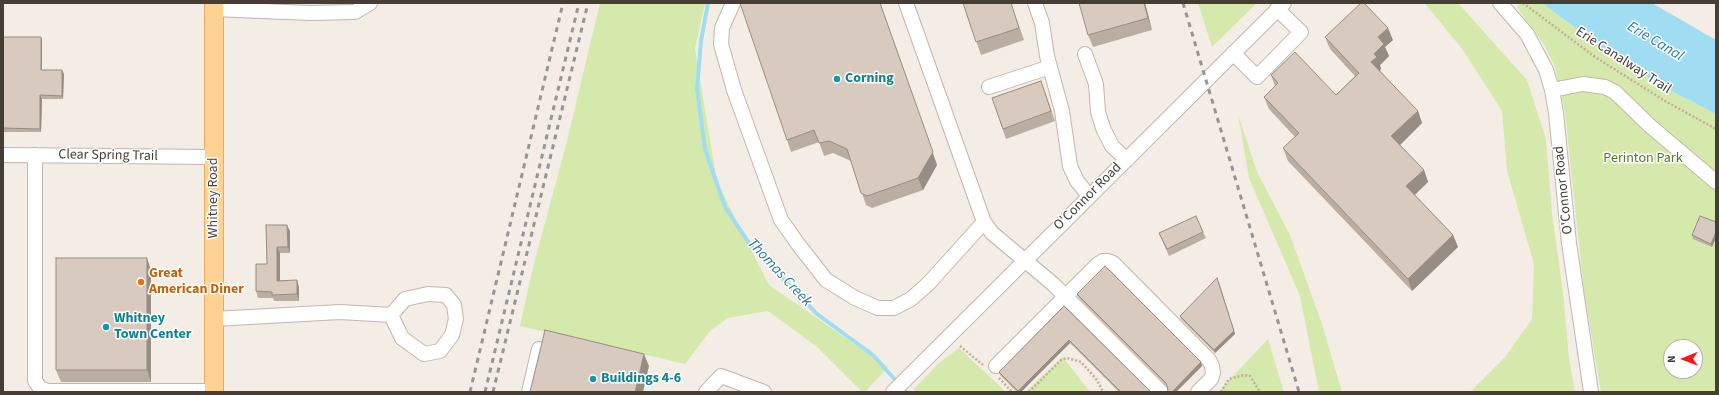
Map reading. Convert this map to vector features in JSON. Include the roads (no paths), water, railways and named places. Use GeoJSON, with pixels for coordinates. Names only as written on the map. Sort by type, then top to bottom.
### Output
{"type":"FeatureCollection","features":[{"type":"Feature","properties":{"kind":"main road","name":"Whitney Road"},"geometry":{"type":"LineString","coordinates":[[214,6],[214,392]]}},
{"type":"Feature","properties":{"kind":"street"},"geometry":{"type":"LineString","coordinates":[[214,6],[310,13],[355,12],[370,3]]}},
{"type":"Feature","properties":{"kind":"street"},"geometry":{"type":"LineString","coordinates":[[733,3],[722,28],[721,44],[734,90],[781,220],[826,280],[855,298],[878,308],[894,308],[911,299],[928,284],[984,222]]}},
{"type":"Feature","properties":{"kind":"street"},"geometry":{"type":"LineString","coordinates":[[906,3],[984,222],[992,233],[1038,270],[1161,392]]}},
{"type":"Feature","properties":{"kind":"street"},"geometry":{"type":"LineString","coordinates":[[1034,3],[1042,23],[1050,67],[1062,111],[1070,166],[1077,181],[1089,196]]}},
{"type":"Feature","properties":{"kind":"street","name":"O'Connor Road"},"geometry":{"type":"LineString","coordinates":[[1500,3],[1527,34],[1546,70],[1552,90],[1556,113],[1569,243],[1592,392]]}},
{"type":"Feature","properties":{"kind":"street"},"geometry":{"type":"LineString","coordinates":[[1233,54],[1257,77],[1300,32],[1280,6]]}},
{"type":"Feature","properties":{"kind":"street","name":"O'Connor Road"},"geometry":{"type":"LineString","coordinates":[[893,392],[1280,6]]}},
{"type":"Feature","properties":{"kind":"street"},"geometry":{"type":"LineString","coordinates":[[1085,54],[1096,84],[1098,112],[1103,128],[1112,146],[1126,160]]}},
{"type":"Feature","properties":{"kind":"street"},"geometry":{"type":"LineString","coordinates":[[989,87],[1050,67]]}},
{"type":"Feature","properties":{"kind":"street"},"geometry":{"type":"LineString","coordinates":[[1552,90],[1583,84],[1594,84],[1610,89],[1716,182]]}},
{"type":"Feature","properties":{"kind":"street","name":"Clear Spring Trail"},"geometry":{"type":"LineString","coordinates":[[3,155],[214,157]]}},
{"type":"Feature","properties":{"kind":"street"},"geometry":{"type":"LineString","coordinates":[[35,155],[35,381],[40,388],[48,392],[214,392]]}},
{"type":"Feature","properties":{"kind":"street"},"geometry":{"type":"LineString","coordinates":[[996,366],[1065,296],[1103,261],[1113,263],[1209,360],[1213,373],[1210,379],[1198,392]]}},
{"type":"Feature","properties":{"kind":"street"},"geometry":{"type":"LineString","coordinates":[[428,294],[446,295],[454,305],[456,319],[452,335],[440,351],[424,354],[402,338],[391,315],[405,299],[428,294]]}},
{"type":"Feature","properties":{"kind":"street"},"geometry":{"type":"LineString","coordinates":[[214,319],[340,312],[391,315]]}},
{"type":"Feature","properties":{"kind":"street"},"geometry":{"type":"LineString","coordinates":[[529,392],[539,349]]}},
{"type":"Feature","properties":{"kind":"street"},"geometry":{"type":"LineString","coordinates":[[706,392],[721,376],[754,391]]}},
{"type":"Feature","properties":{"kind":"water","name":"Erie Canal"},"geometry":{"type":"Polygon","coordinates":[[[1542,3],[1652,3],[1716,40],[1716,114],[1658,84],[1596,43],[1542,3]]]}},
{"type":"Feature","properties":{"kind":"waterway","name":"Thomas Creek"},"geometry":{"type":"LineString","coordinates":[[708,3],[701,41],[697,89],[705,149],[725,207],[751,246],[817,314],[873,355],[906,392]]}},
{"type":"Feature","properties":{"kind":"railway"},"geometry":{"type":"LineString","coordinates":[[470,392],[563,3]]}},
{"type":"Feature","properties":{"kind":"railway"},"geometry":{"type":"LineString","coordinates":[[485,392],[579,3]]}},
{"type":"Feature","properties":{"kind":"railway"},"geometry":{"type":"LineString","coordinates":[[493,392],[588,3]]}},
{"type":"Feature","properties":{"kind":"railway"},"geometry":{"type":"LineString","coordinates":[[1183,3],[1299,392]]}},
{"type":"Feature","properties":{"kind":"place","name":"Corning"},"geometry":{"type":"Point","coordinates":[837,79]}},
{"type":"Feature","properties":{"kind":"place","name":"Great American Diner"},"geometry":{"type":"Point","coordinates":[141,282]}},
{"type":"Feature","properties":{"kind":"place","name":"Whitney Town Center"},"geometry":{"type":"Point","coordinates":[106,327]}},
{"type":"Feature","properties":{"kind":"place","name":"Buildings 4-6"},"geometry":{"type":"Point","coordinates":[593,379]}},
{"type":"Feature","properties":{"kind":"park label","name":"Perinton Park"},"geometry":{"type":"Point","coordinates":[1643,159]}}]}
